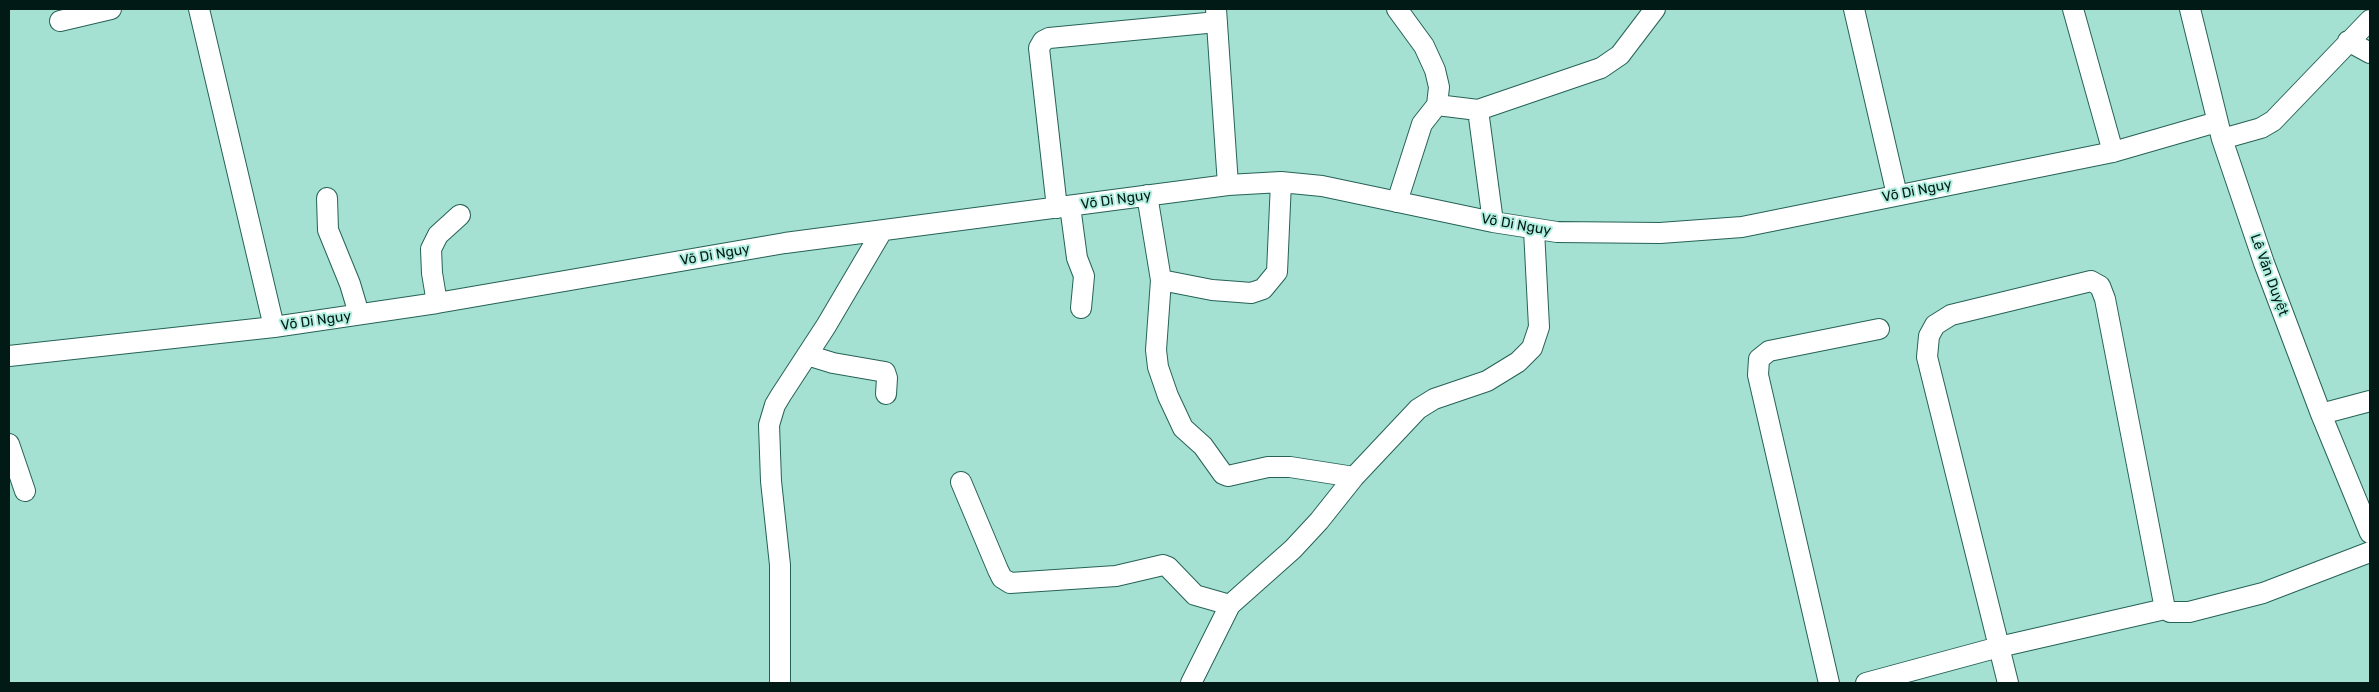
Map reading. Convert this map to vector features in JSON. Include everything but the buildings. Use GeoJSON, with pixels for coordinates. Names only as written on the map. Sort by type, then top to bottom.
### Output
{"type":"FeatureCollection","features":[{"type":"Feature","properties":{"kind":"street"},"geometry":{"type":"LineString","coordinates":[[60,21],[111,9]]}},
{"type":"Feature","properties":{"kind":"street"},"geometry":{"type":"LineString","coordinates":[[199,9],[274,327]]}},
{"type":"Feature","properties":{"kind":"street"},"geometry":{"type":"LineString","coordinates":[[1397,9],[1424,46],[1435,70],[1439,87],[1437,105],[1422,124],[1397,202]]}},
{"type":"Feature","properties":{"kind":"street"},"geometry":{"type":"LineString","coordinates":[[1437,105],[1478,110],[1601,68],[1620,54],[1655,9]]}},
{"type":"Feature","properties":{"kind":"street"},"geometry":{"type":"LineString","coordinates":[[1854,9],[1897,195]]}},
{"type":"Feature","properties":{"kind":"street"},"geometry":{"type":"LineString","coordinates":[[2073,9],[2113,152]]}},
{"type":"Feature","properties":{"kind":"street","name":"Lê Văn Duyệt"},"geometry":{"type":"LineString","coordinates":[[2190,9],[2220,130],[2264,263],[2321,414],[2370,533]]}},
{"type":"Feature","properties":{"kind":"street"},"geometry":{"type":"LineString","coordinates":[[1081,308],[1084,276],[1077,258],[1064,207],[1039,48],[1043,40],[1216,16],[1228,185]]}},
{"type":"Feature","properties":{"kind":"street","name":"Võ Di Nguy"},"geometry":{"type":"LineString","coordinates":[[9,356],[274,327],[437,303],[785,243],[1228,185],[1281,182],[1322,186],[1534,230],[1572,234],[1660,233],[1742,227],[2220,130],[2261,128],[2273,121],[2370,20]]}},
{"type":"Feature","properties":{"kind":"street"},"geometry":{"type":"LineString","coordinates":[[2348,41],[2370,53]]}},
{"type":"Feature","properties":{"kind":"street"},"geometry":{"type":"LineString","coordinates":[[1478,110],[1493,222]]}},
{"type":"Feature","properties":{"kind":"street"},"geometry":{"type":"LineString","coordinates":[[1161,280],[1212,290],[1251,293],[1263,288],[1276,272],[1281,182]]}},
{"type":"Feature","properties":{"kind":"street"},"geometry":{"type":"LineString","coordinates":[[1147,195],[1161,280],[1156,350],[1162,380],[1179,422],[1203,446],[1223,474],[1234,477],[1261,468],[1290,467],[1354,476]]}},
{"type":"Feature","properties":{"kind":"street"},"geometry":{"type":"LineString","coordinates":[[328,198],[328,230],[350,284],[359,314]]}},
{"type":"Feature","properties":{"kind":"street"},"geometry":{"type":"LineString","coordinates":[[437,303],[432,274],[432,249],[438,235],[460,215]]}},
{"type":"Feature","properties":{"kind":"street"},"geometry":{"type":"LineString","coordinates":[[1191,683],[1230,605],[1293,549],[1319,521],[1354,476],[1425,404],[1441,396],[1487,381],[1518,362],[1532,348],[1539,327],[1534,230]]}},
{"type":"Feature","properties":{"kind":"street"},"geometry":{"type":"LineString","coordinates":[[780,683],[780,565],[769,464],[769,425],[775,405],[882,231]]}},
{"type":"Feature","properties":{"kind":"street"},"geometry":{"type":"LineString","coordinates":[[2008,683],[1927,357],[1929,336],[1935,324],[1951,316],[2091,281],[2100,286],[2105,299],[2165,609]]}},
{"type":"Feature","properties":{"kind":"street"},"geometry":{"type":"LineString","coordinates":[[1829,683],[1758,375],[1759,359],[1769,351],[1879,329]]}},
{"type":"Feature","properties":{"kind":"street"},"geometry":{"type":"LineString","coordinates":[[806,355],[846,366],[881,370],[885,372],[887,378],[886,394]]}},
{"type":"Feature","properties":{"kind":"street"},"geometry":{"type":"LineString","coordinates":[[2321,414],[2370,401]]}},
{"type":"Feature","properties":{"kind":"street"},"geometry":{"type":"LineString","coordinates":[[9,444],[25,492]]}},
{"type":"Feature","properties":{"kind":"street"},"geometry":{"type":"LineString","coordinates":[[961,482],[998,570],[1002,578],[1010,583],[1116,576],[1163,565],[1168,567],[1195,595],[1230,605]]}},
{"type":"Feature","properties":{"kind":"street"},"geometry":{"type":"LineString","coordinates":[[1866,683],[1999,647],[2165,609],[2170,612],[2189,612],[2263,593],[2370,552]]}}]}
